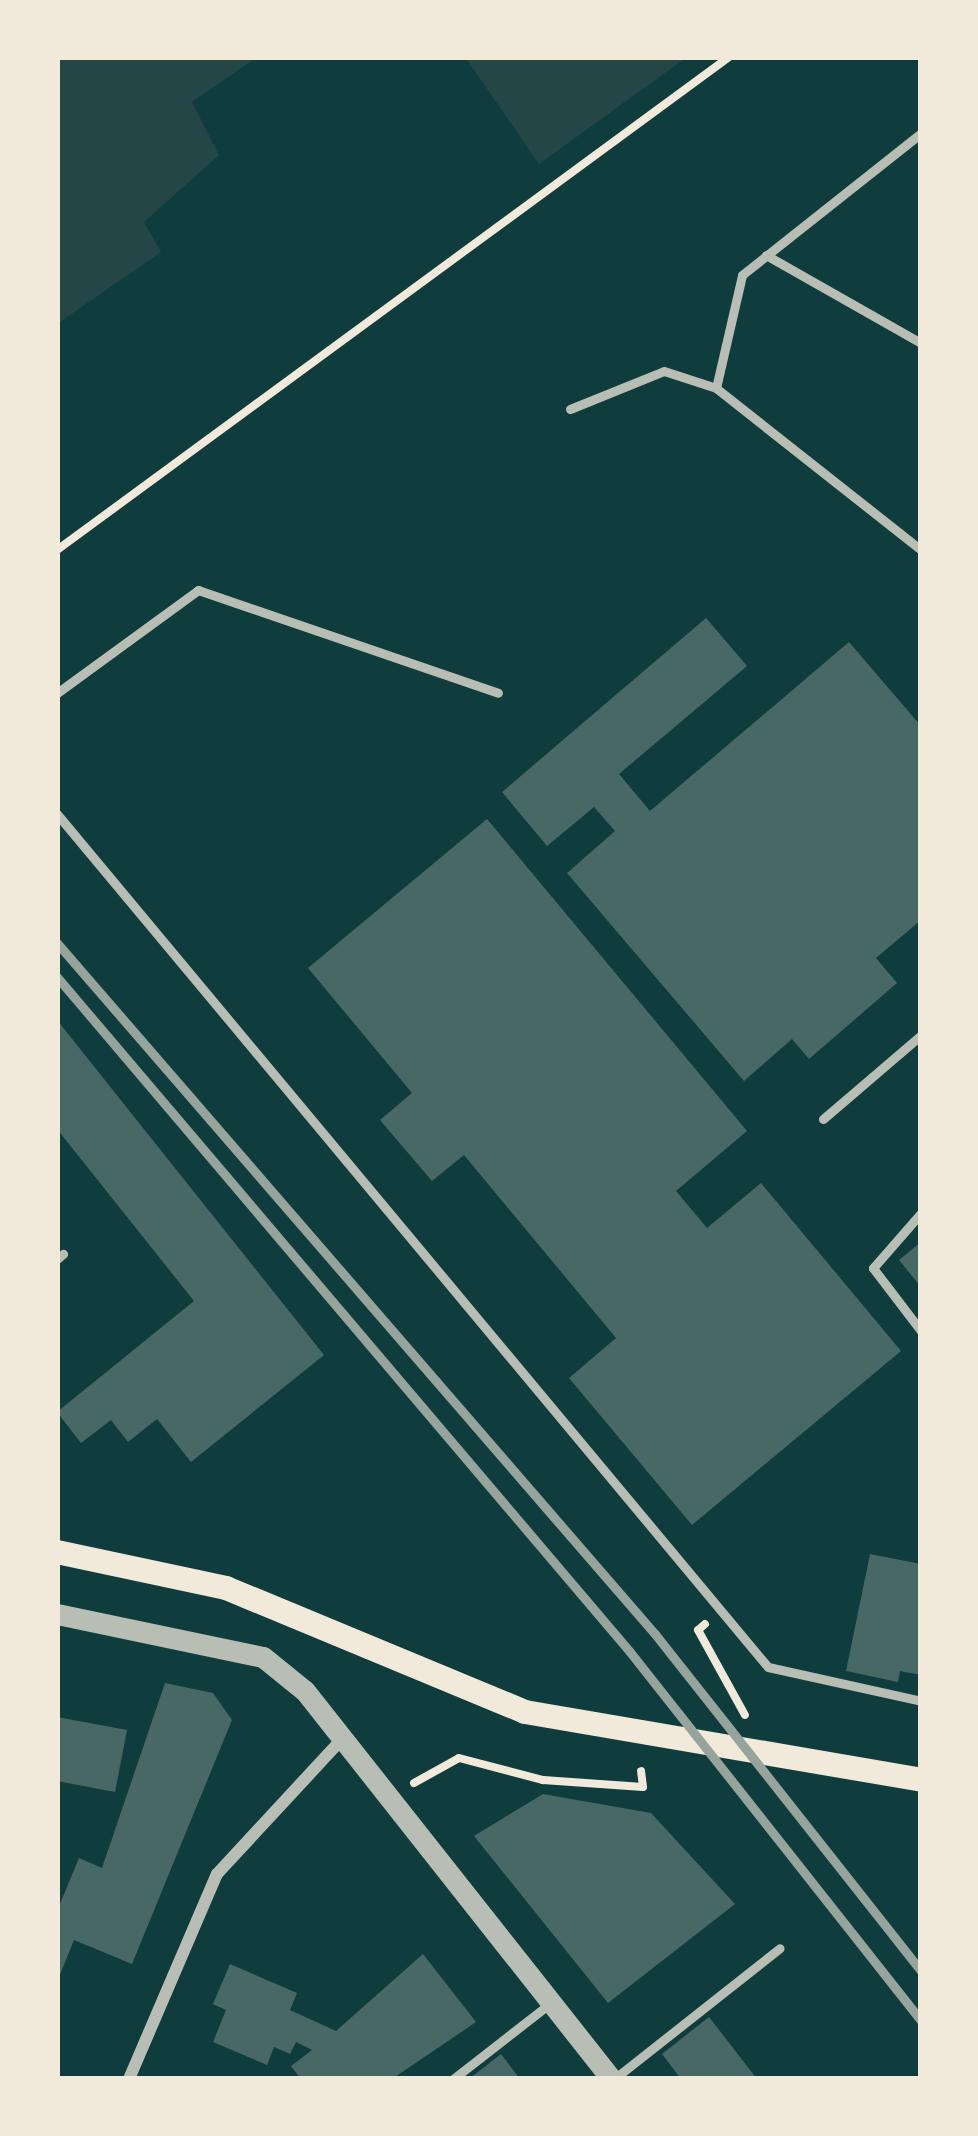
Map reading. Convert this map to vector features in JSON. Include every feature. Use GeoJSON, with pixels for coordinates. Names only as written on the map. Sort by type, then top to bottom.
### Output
{"type":"FeatureCollection","features":[{"type":"Feature","properties":{"kind":"main road"},"geometry":{"type":"LineString","coordinates":[[57,1552],[226,1588],[525,1712],[921,1780]]}},
{"type":"Feature","properties":{"kind":"street"},"geometry":{"type":"LineString","coordinates":[[57,1614],[263,1657],[344,1737],[392,1795],[612,2079]]}},
{"type":"Feature","properties":{"kind":"street"},"geometry":{"type":"LineString","coordinates":[[129,2079],[217,1874],[344,1737]]}},
{"type":"Feature","properties":{"kind":"lane"},"geometry":{"type":"LineString","coordinates":[[716,388],[742,275],[921,133]]}},
{"type":"Feature","properties":{"kind":"lane"},"geometry":{"type":"LineString","coordinates":[[766,255],[921,343]]}},
{"type":"Feature","properties":{"kind":"lane"},"geometry":{"type":"LineString","coordinates":[[569,409],[664,371],[716,388],[921,550]]}},
{"type":"Feature","properties":{"kind":"lane"},"geometry":{"type":"LineString","coordinates":[[57,693],[198,590],[498,693]]}},
{"type":"Feature","properties":{"kind":"lane"},"geometry":{"type":"LineString","coordinates":[[57,814],[768,1667],[921,1701]]}},
{"type":"Feature","properties":{"kind":"lane"},"geometry":{"type":"LineString","coordinates":[[823,1119],[921,1035]]}},
{"type":"Feature","properties":{"kind":"lane"},"geometry":{"type":"LineString","coordinates":[[921,1213],[873,1268],[921,1330]]}},
{"type":"Feature","properties":{"kind":"lane"},"geometry":{"type":"LineString","coordinates":[[612,2079],[780,1948]]}},
{"type":"Feature","properties":{"kind":"lane"},"geometry":{"type":"LineString","coordinates":[[453,2079],[551,2002]]}},
{"type":"Feature","properties":{"kind":"path"},"geometry":{"type":"LineString","coordinates":[[57,550],[729,57]]}},
{"type":"Feature","properties":{"kind":"path"},"geometry":{"type":"LineString","coordinates":[[698,1630],[745,1715]]}},
{"type":"Feature","properties":{"kind":"path"},"geometry":{"type":"LineString","coordinates":[[392,1795],[459,1758],[543,1780],[643,1787],[641,1771]]}},
{"type":"Feature","properties":{"kind":"shaded area"},"geometry":{"type":"Polygon","coordinates":[[[57,57],[257,57],[192,102],[219,155],[144,222],[161,252],[57,324],[57,57]]]}},
{"type":"Feature","properties":{"kind":"shaded area"},"geometry":{"type":"Polygon","coordinates":[[[465,57],[687,57],[539,164],[465,57]]]}},
{"type":"Feature","properties":{"kind":"building"},"geometry":{"type":"Polygon","coordinates":[[[706,618],[747,666],[619,774],[650,811],[849,642],[921,726],[921,920],[876,958],[897,983],[809,1059],[792,1039],[744,1081],[567,873],[615,831],[594,807],[547,846],[502,792],[706,618]]]}},
{"type":"Feature","properties":{"kind":"building"},"geometry":{"type":"Polygon","coordinates":[[[487,819],[747,1131],[676,1191],[707,1228],[761,1183],[901,1351],[692,1525],[569,1378],[616,1338],[464,1155],[432,1181],[380,1120],[412,1093],[308,968],[487,819]]]}},
{"type":"Feature","properties":{"kind":"building"},"geometry":{"type":"Polygon","coordinates":[[[57,1020],[324,1355],[191,1462],[157,1419],[128,1442],[111,1420],[81,1443],[57,1412],[194,1301],[57,1129],[57,1020]]]}},
{"type":"Feature","properties":{"kind":"building"},"geometry":{"type":"Polygon","coordinates":[[[921,1242],[921,1287],[899,1260],[921,1242]]]}},
{"type":"Feature","properties":{"kind":"building"},"geometry":{"type":"Polygon","coordinates":[[[870,1554],[921,1564],[921,1675],[900,1671],[898,1682],[846,1671],[870,1554]]]}},
{"type":"Feature","properties":{"kind":"building"},"geometry":{"type":"Polygon","coordinates":[[[165,1683],[213,1693],[232,1720],[132,1964],[74,1940],[57,1982],[57,1911],[79,1858],[102,1868],[165,1683]]]}},
{"type":"Feature","properties":{"kind":"building"},"geometry":{"type":"Polygon","coordinates":[[[57,1717],[127,1730],[115,1792],[57,1781],[57,1717]]]}},
{"type":"Feature","properties":{"kind":"building"},"geometry":{"type":"Polygon","coordinates":[[[543,1794],[651,1813],[735,1904],[608,2003],[474,1836],[543,1794]]]}},
{"type":"Feature","properties":{"kind":"building"},"geometry":{"type":"Polygon","coordinates":[[[423,1954],[476,2022],[392,2079],[301,2079],[291,2066],[312,2050],[296,2042],[290,2054],[274,2047],[267,2065],[213,2042],[226,2010],[213,2004],[230,1964],[297,1993],[290,2010],[336,2031],[423,1954]]]}},
{"type":"Feature","properties":{"kind":"building"},"geometry":{"type":"Polygon","coordinates":[[[709,2017],[757,2079],[681,2079],[662,2054],[709,2017]]]}},
{"type":"Feature","properties":{"kind":"building"},"geometry":{"type":"Polygon","coordinates":[[[501,2054],[520,2079],[469,2079],[501,2054]]]}},
{"type":"Feature","properties":{"kind":"railway"},"geometry":{"type":"LineString","coordinates":[[57,943],[655,1634],[921,1971]]}},
{"type":"Feature","properties":{"kind":"railway"},"geometry":{"type":"LineString","coordinates":[[57,977],[630,1652],[921,2021]]}}]}
